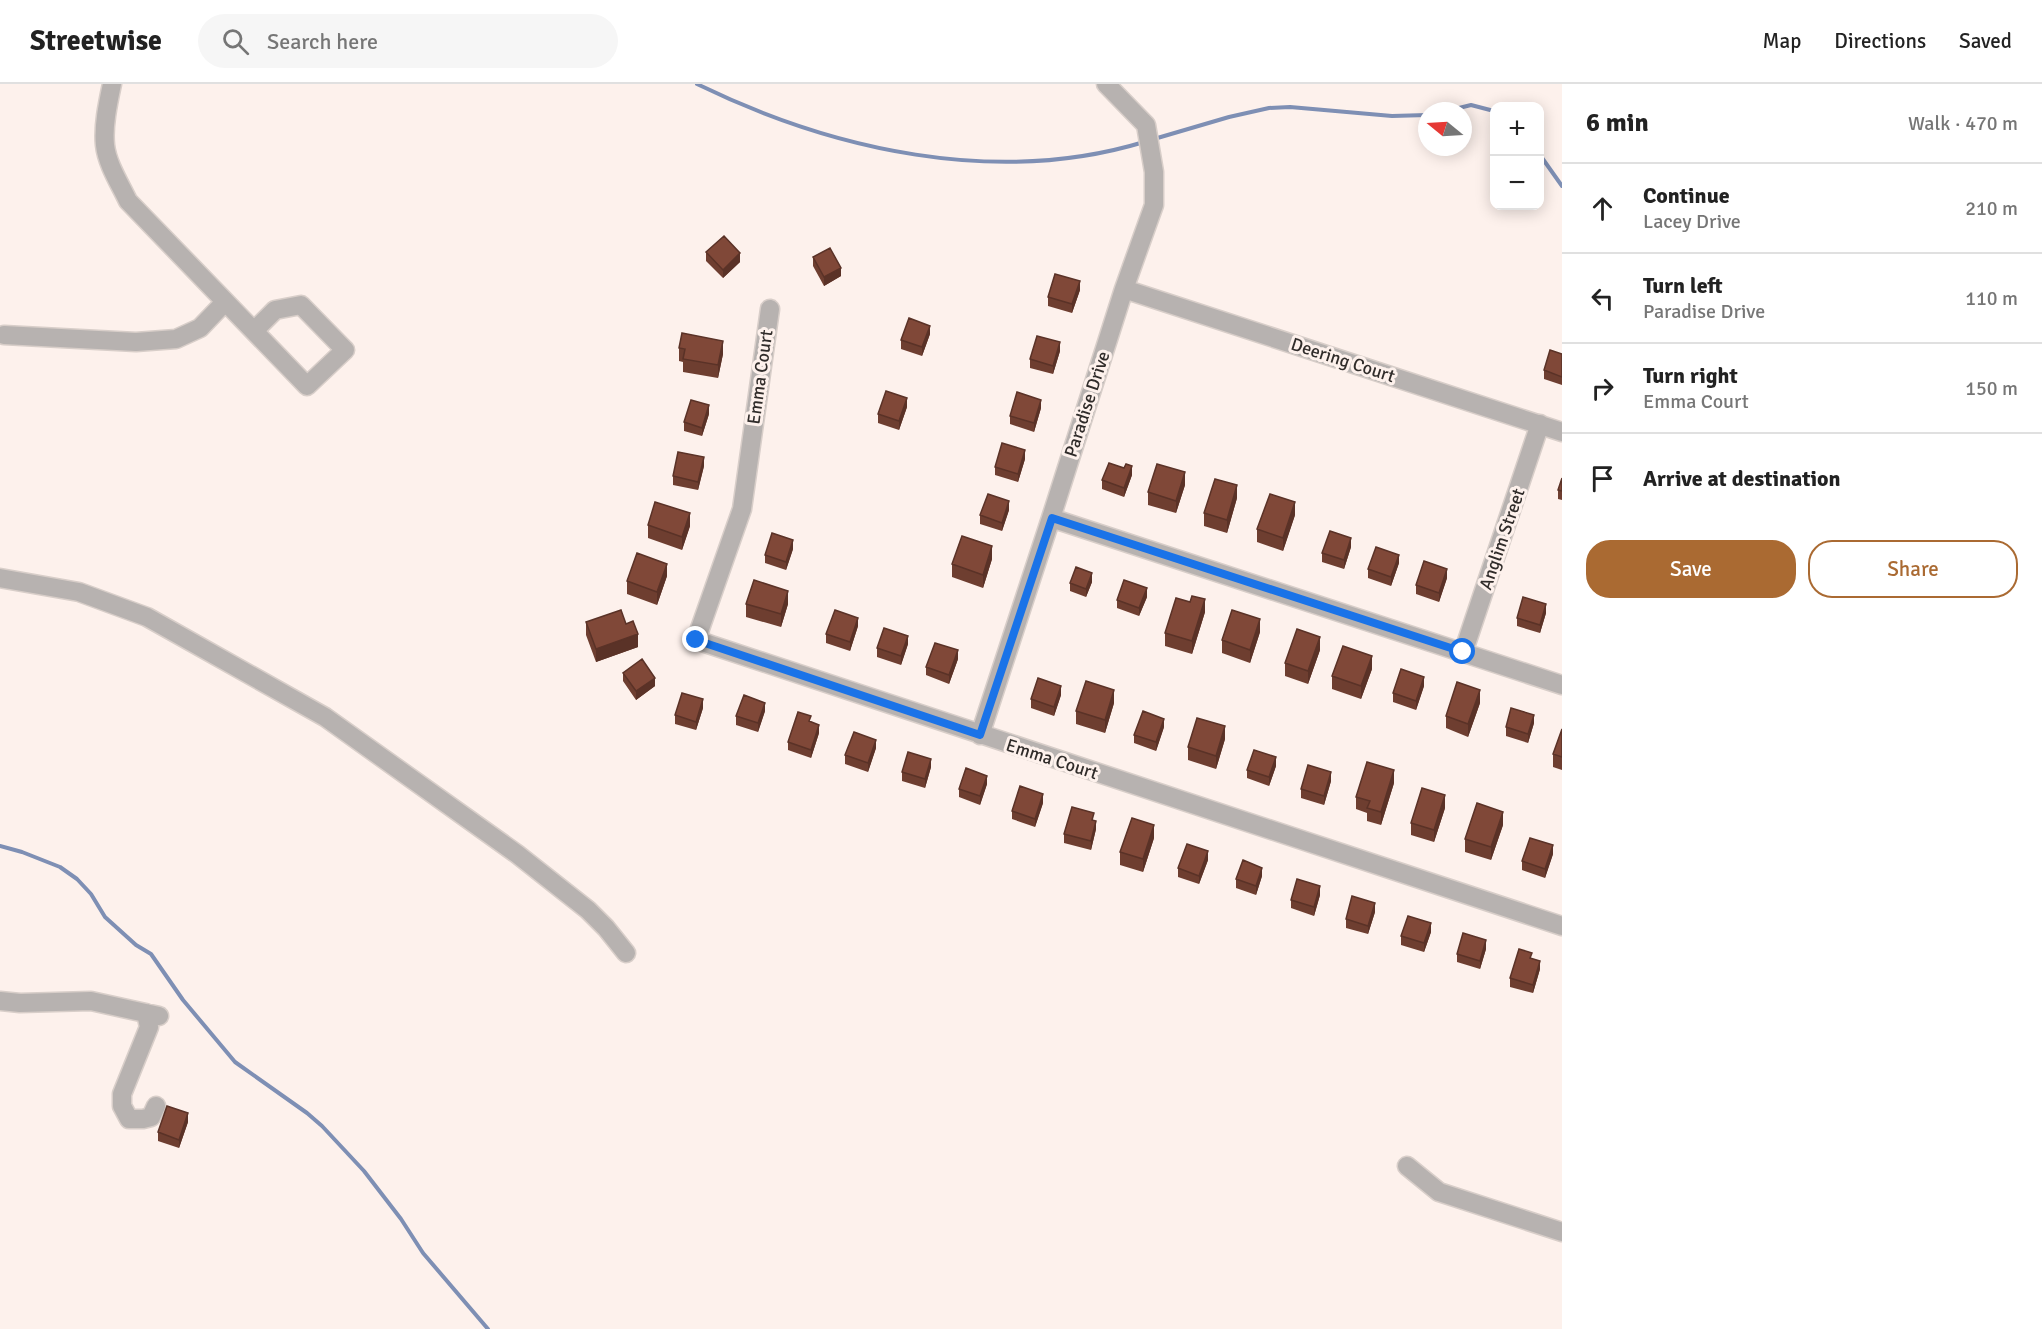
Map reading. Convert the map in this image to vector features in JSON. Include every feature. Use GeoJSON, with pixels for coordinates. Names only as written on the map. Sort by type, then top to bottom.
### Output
{"type":"FeatureCollection","features":[{"type":"Feature","properties":{"kind":"street"},"geometry":{"type":"LineString","coordinates":[[112,84],[105,145],[112,169],[128,201],[307,386],[345,350],[300,305],[275,310],[254,331]]}},
{"type":"Feature","properties":{"kind":"street","name":"Paradise Drive"},"geometry":{"type":"LineString","coordinates":[[980,735],[1052,518],[1124,289],[1154,204],[1154,172],[1146,125],[1106,84]]}},
{"type":"Feature","properties":{"kind":"street","name":"Deering Court"},"geometry":{"type":"LineString","coordinates":[[1124,289],[1562,432]]}},
{"type":"Feature","properties":{"kind":"street"},"geometry":{"type":"LineString","coordinates":[[4,335],[136,342],[176,339],[200,328],[225,302]]}},
{"type":"Feature","properties":{"kind":"street","name":"Emma Court"},"geometry":{"type":"LineString","coordinates":[[770,309],[742,508],[696,640],[1562,926]]}},
{"type":"Feature","properties":{"kind":"street","name":"Anglim Street"},"geometry":{"type":"LineString","coordinates":[[1463,652],[1540,424]]}},
{"type":"Feature","properties":{"kind":"street"},"geometry":{"type":"LineString","coordinates":[[1052,518],[1562,685]]}},
{"type":"Feature","properties":{"kind":"street"},"geometry":{"type":"LineString","coordinates":[[0,578],[80,592],[147,617],[325,717],[526,861],[588,910],[626,953]]}},
{"type":"Feature","properties":{"kind":"street"},"geometry":{"type":"LineString","coordinates":[[0,1001],[20,1003],[91,1001],[152,1014],[122,1094],[122,1106],[129,1119],[151,1117],[156,1106]]}},
{"type":"Feature","properties":{"kind":"street"},"geometry":{"type":"LineString","coordinates":[[1407,1166],[1438,1192],[1562,1233]]}},
{"type":"Feature","properties":{"kind":"building"},"geometry":{"type":"Polygon","coordinates":[[[724,236],[740,253],[723,270],[706,252],[724,236]]]}},
{"type":"Feature","properties":{"kind":"building"},"geometry":{"type":"Polygon","coordinates":[[[830,248],[841,268],[824,277],[813,257],[830,248]]]}},
{"type":"Feature","properties":{"kind":"building"},"geometry":{"type":"Polygon","coordinates":[[[1055,274],[1080,281],[1072,304],[1048,297],[1055,274]]]}},
{"type":"Feature","properties":{"kind":"building"},"geometry":{"type":"Polygon","coordinates":[[[909,318],[930,326],[922,347],[901,340],[909,318]]]}},
{"type":"Feature","properties":{"kind":"building"},"geometry":{"type":"Polygon","coordinates":[[[682,333],[723,341],[718,365],[683,359],[685,349],[679,348],[682,333]]]}},
{"type":"Feature","properties":{"kind":"building"},"geometry":{"type":"Polygon","coordinates":[[[1037,336],[1060,342],[1053,366],[1030,359],[1037,336]]]}},
{"type":"Feature","properties":{"kind":"building"},"geometry":{"type":"Polygon","coordinates":[[[1550,350],[1562,354],[1562,377],[1544,370],[1550,350]]]}},
{"type":"Feature","properties":{"kind":"building"},"geometry":{"type":"Polygon","coordinates":[[[886,391],[907,398],[899,421],[878,414],[886,391]]]}},
{"type":"Feature","properties":{"kind":"building"},"geometry":{"type":"Polygon","coordinates":[[[1017,392],[1041,400],[1034,423],[1010,416],[1017,392]]]}},
{"type":"Feature","properties":{"kind":"building"},"geometry":{"type":"Polygon","coordinates":[[[691,400],[709,405],[702,428],[684,422],[691,400]]]}},
{"type":"Feature","properties":{"kind":"building"},"geometry":{"type":"Polygon","coordinates":[[[1002,443],[1025,450],[1018,474],[995,467],[1002,443]]]}},
{"type":"Feature","properties":{"kind":"building"},"geometry":{"type":"Polygon","coordinates":[[[678,452],[704,457],[698,482],[673,476],[678,452]]]}},
{"type":"Feature","properties":{"kind":"building"},"geometry":{"type":"Polygon","coordinates":[[[1109,463],[1124,468],[1126,464],[1132,466],[1124,488],[1102,480],[1109,463]]]}},
{"type":"Feature","properties":{"kind":"building"},"geometry":{"type":"Polygon","coordinates":[[[1157,464],[1185,472],[1176,501],[1148,492],[1157,464]]]}},
{"type":"Feature","properties":{"kind":"building"},"geometry":{"type":"Polygon","coordinates":[[[1562,478],[1562,491],[1558,490],[1562,478]]]}},
{"type":"Feature","properties":{"kind":"building"},"geometry":{"type":"Polygon","coordinates":[[[1215,479],[1237,485],[1227,520],[1204,513],[1215,479]]]}},
{"type":"Feature","properties":{"kind":"building"},"geometry":{"type":"Polygon","coordinates":[[[988,494],[1009,501],[1002,523],[980,515],[988,494]]]}},
{"type":"Feature","properties":{"kind":"building"},"geometry":{"type":"Polygon","coordinates":[[[1270,494],[1295,502],[1283,538],[1257,529],[1270,494]]]}},
{"type":"Feature","properties":{"kind":"building"},"geometry":{"type":"Polygon","coordinates":[[[655,502],[690,513],[682,537],[648,525],[655,502]]]}},
{"type":"Feature","properties":{"kind":"building"},"geometry":{"type":"Polygon","coordinates":[[[1330,531],[1351,538],[1344,560],[1322,553],[1330,531]]]}},
{"type":"Feature","properties":{"kind":"building"},"geometry":{"type":"Polygon","coordinates":[[[772,533],[793,540],[786,562],[765,555],[772,533]]]}},
{"type":"Feature","properties":{"kind":"building"},"geometry":{"type":"Polygon","coordinates":[[[962,536],[992,546],[983,575],[952,564],[962,536]]]}},
{"type":"Feature","properties":{"kind":"building"},"geometry":{"type":"Polygon","coordinates":[[[1376,547],[1399,555],[1391,577],[1368,569],[1376,547]]]}},
{"type":"Feature","properties":{"kind":"building"},"geometry":{"type":"Polygon","coordinates":[[[637,553],[667,564],[657,592],[627,581],[637,553]]]}},
{"type":"Feature","properties":{"kind":"building"},"geometry":{"type":"Polygon","coordinates":[[[1424,561],[1447,569],[1439,593],[1416,585],[1424,561]]]}},
{"type":"Feature","properties":{"kind":"building"},"geometry":{"type":"Polygon","coordinates":[[[1076,567],[1092,573],[1086,589],[1070,583],[1076,567]]]}},
{"type":"Feature","properties":{"kind":"building"},"geometry":{"type":"Polygon","coordinates":[[[754,580],[788,591],[781,614],[746,604],[754,580]]]}},
{"type":"Feature","properties":{"kind":"building"},"geometry":{"type":"Polygon","coordinates":[[[1124,580],[1147,588],[1139,608],[1117,600],[1124,580]]]}},
{"type":"Feature","properties":{"kind":"building"},"geometry":{"type":"Polygon","coordinates":[[[1192,596],[1205,599],[1192,641],[1165,633],[1176,598],[1190,602],[1192,596]]]}},
{"type":"Feature","properties":{"kind":"building"},"geometry":{"type":"Polygon","coordinates":[[[1523,597],[1546,604],[1540,625],[1517,618],[1523,597]]]}},
{"type":"Feature","properties":{"kind":"building"},"geometry":{"type":"Polygon","coordinates":[[[621,610],[626,624],[633,621],[638,634],[596,649],[586,622],[621,610]]]}},
{"type":"Feature","properties":{"kind":"building"},"geometry":{"type":"Polygon","coordinates":[[[835,610],[858,618],[850,642],[826,634],[835,610]]]}},
{"type":"Feature","properties":{"kind":"building"},"geometry":{"type":"Polygon","coordinates":[[[1232,610],[1260,619],[1250,650],[1222,640],[1232,610]]]}},
{"type":"Feature","properties":{"kind":"building"},"geometry":{"type":"Polygon","coordinates":[[[884,628],[908,636],[901,656],[877,648],[884,628]]]}},
{"type":"Feature","properties":{"kind":"building"},"geometry":{"type":"Polygon","coordinates":[[[1297,629],[1320,637],[1308,671],[1285,663],[1297,629]]]}},
{"type":"Feature","properties":{"kind":"building"},"geometry":{"type":"Polygon","coordinates":[[[935,643],[958,650],[949,675],[926,667],[935,643]]]}},
{"type":"Feature","properties":{"kind":"building"},"geometry":{"type":"Polygon","coordinates":[[[1343,646],[1372,656],[1361,686],[1332,676],[1343,646]]]}},
{"type":"Feature","properties":{"kind":"building"},"geometry":{"type":"Polygon","coordinates":[[[642,659],[655,678],[636,691],[623,673],[642,659]]]}},
{"type":"Feature","properties":{"kind":"building"},"geometry":{"type":"Polygon","coordinates":[[[1401,669],[1424,677],[1416,701],[1393,693],[1401,669]]]}},
{"type":"Feature","properties":{"kind":"building"},"geometry":{"type":"Polygon","coordinates":[[[1038,678],[1061,686],[1054,707],[1031,699],[1038,678]]]}},
{"type":"Feature","properties":{"kind":"building"},"geometry":{"type":"Polygon","coordinates":[[[1086,681],[1114,690],[1105,720],[1076,711],[1086,681]]]}},
{"type":"Feature","properties":{"kind":"building"},"geometry":{"type":"Polygon","coordinates":[[[1457,682],[1480,690],[1468,724],[1446,716],[1457,682]]]}},
{"type":"Feature","properties":{"kind":"building"},"geometry":{"type":"Polygon","coordinates":[[[682,693],[703,699],[696,722],[675,715],[682,693]]]}},
{"type":"Feature","properties":{"kind":"building"},"geometry":{"type":"Polygon","coordinates":[[[744,695],[765,703],[758,723],[736,716],[744,695]]]}},
{"type":"Feature","properties":{"kind":"building"},"geometry":{"type":"Polygon","coordinates":[[[1511,708],[1534,715],[1528,734],[1506,727],[1511,708]]]}},
{"type":"Feature","properties":{"kind":"building"},"geometry":{"type":"Polygon","coordinates":[[[1143,711],[1164,719],[1156,742],[1134,735],[1143,711]]]}},
{"type":"Feature","properties":{"kind":"building"},"geometry":{"type":"Polygon","coordinates":[[[798,712],[811,716],[809,721],[819,725],[811,750],[788,742],[798,712]]]}},
{"type":"Feature","properties":{"kind":"building"},"geometry":{"type":"Polygon","coordinates":[[[1197,718],[1225,726],[1216,756],[1188,747],[1197,718]]]}},
{"type":"Feature","properties":{"kind":"building"},"geometry":{"type":"Polygon","coordinates":[[[1562,729],[1562,757],[1553,754],[1562,729]]]}},
{"type":"Feature","properties":{"kind":"building"},"geometry":{"type":"Polygon","coordinates":[[[854,732],[876,740],[868,763],[845,755],[854,732]]]}},
{"type":"Feature","properties":{"kind":"building"},"geometry":{"type":"Polygon","coordinates":[[[1254,750],[1276,757],[1269,777],[1247,770],[1254,750]]]}},
{"type":"Feature","properties":{"kind":"building"},"geometry":{"type":"Polygon","coordinates":[[[908,752],[931,759],[925,779],[902,772],[908,752]]]}},
{"type":"Feature","properties":{"kind":"building"},"geometry":{"type":"Polygon","coordinates":[[[1367,762],[1394,770],[1381,812],[1367,808],[1370,801],[1356,797],[1367,762]]]}},
{"type":"Feature","properties":{"kind":"building"},"geometry":{"type":"Polygon","coordinates":[[[1308,765],[1331,772],[1324,796],[1301,789],[1308,765]]]}},
{"type":"Feature","properties":{"kind":"building"},"geometry":{"type":"Polygon","coordinates":[[[966,768],[987,776],[980,796],[959,789],[966,768]]]}},
{"type":"Feature","properties":{"kind":"building"},"geometry":{"type":"Polygon","coordinates":[[[1020,786],[1043,794],[1035,819],[1012,811],[1020,786]]]}},
{"type":"Feature","properties":{"kind":"building"},"geometry":{"type":"Polygon","coordinates":[[[1422,788],[1445,795],[1434,830],[1411,823],[1422,788]]]}},
{"type":"Feature","properties":{"kind":"building"},"geometry":{"type":"Polygon","coordinates":[[[1477,803],[1503,812],[1491,847],[1465,839],[1477,803]]]}},
{"type":"Feature","properties":{"kind":"building"},"geometry":{"type":"Polygon","coordinates":[[[1072,807],[1094,813],[1092,820],[1096,821],[1091,841],[1064,834],[1072,807]]]}},
{"type":"Feature","properties":{"kind":"building"},"geometry":{"type":"Polygon","coordinates":[[[1132,818],[1154,825],[1143,859],[1120,852],[1132,818]]]}},
{"type":"Feature","properties":{"kind":"building"},"geometry":{"type":"Polygon","coordinates":[[[1530,838],[1553,845],[1545,869],[1522,861],[1530,838]]]}},
{"type":"Feature","properties":{"kind":"building"},"geometry":{"type":"Polygon","coordinates":[[[1187,844],[1208,851],[1199,876],[1178,868],[1187,844]]]}},
{"type":"Feature","properties":{"kind":"building"},"geometry":{"type":"Polygon","coordinates":[[[1243,860],[1262,868],[1256,886],[1236,879],[1243,860]]]}},
{"type":"Feature","properties":{"kind":"building"},"geometry":{"type":"Polygon","coordinates":[[[1297,879],[1320,886],[1314,907],[1291,900],[1297,879]]]}},
{"type":"Feature","properties":{"kind":"building"},"geometry":{"type":"Polygon","coordinates":[[[1352,896],[1375,903],[1368,926],[1346,919],[1352,896]]]}},
{"type":"Feature","properties":{"kind":"building"},"geometry":{"type":"Polygon","coordinates":[[[1408,916],[1431,923],[1424,943],[1401,936],[1408,916]]]}},
{"type":"Feature","properties":{"kind":"building"},"geometry":{"type":"Polygon","coordinates":[[[1463,933],[1486,940],[1480,961],[1457,954],[1463,933]]]}},
{"type":"Feature","properties":{"kind":"building"},"geometry":{"type":"Polygon","coordinates":[[[1519,949],[1532,953],[1530,958],[1540,961],[1533,985],[1510,978],[1519,949]]]}},
{"type":"Feature","properties":{"kind":"building"},"geometry":{"type":"Polygon","coordinates":[[[167,1106],[188,1113],[179,1140],[158,1132],[167,1106]]]}},
{"type":"Feature","properties":{"kind":"waterway"},"geometry":{"type":"LineString","coordinates":[[697,84],[803,127],[859,143],[916,155],[973,161],[1031,161],[1088,155],[1144,142]]}},
{"type":"Feature","properties":{"kind":"waterway"},"geometry":{"type":"LineString","coordinates":[[1472,105],[1490,110]]}},
{"type":"Feature","properties":{"kind":"waterway"},"geometry":{"type":"LineString","coordinates":[[1154,139],[1269,108],[1290,107],[1392,116],[1418,115]]}},
{"type":"Feature","properties":{"kind":"waterway"},"geometry":{"type":"LineString","coordinates":[[1541,156],[1562,186]]}},
{"type":"Feature","properties":{"kind":"waterway"},"geometry":{"type":"LineString","coordinates":[[0,846],[60,867],[77,879],[91,894],[105,917],[136,945],[151,954],[183,1000],[235,1062],[307,1113],[364,1171],[401,1219],[423,1253],[488,1329]]}},
{"type":"Feature","properties":{"kind":"route"},"geometry":{"type":"LineString","coordinates":[[696,640],[980,735],[1052,518],[1463,652]]}}]}
